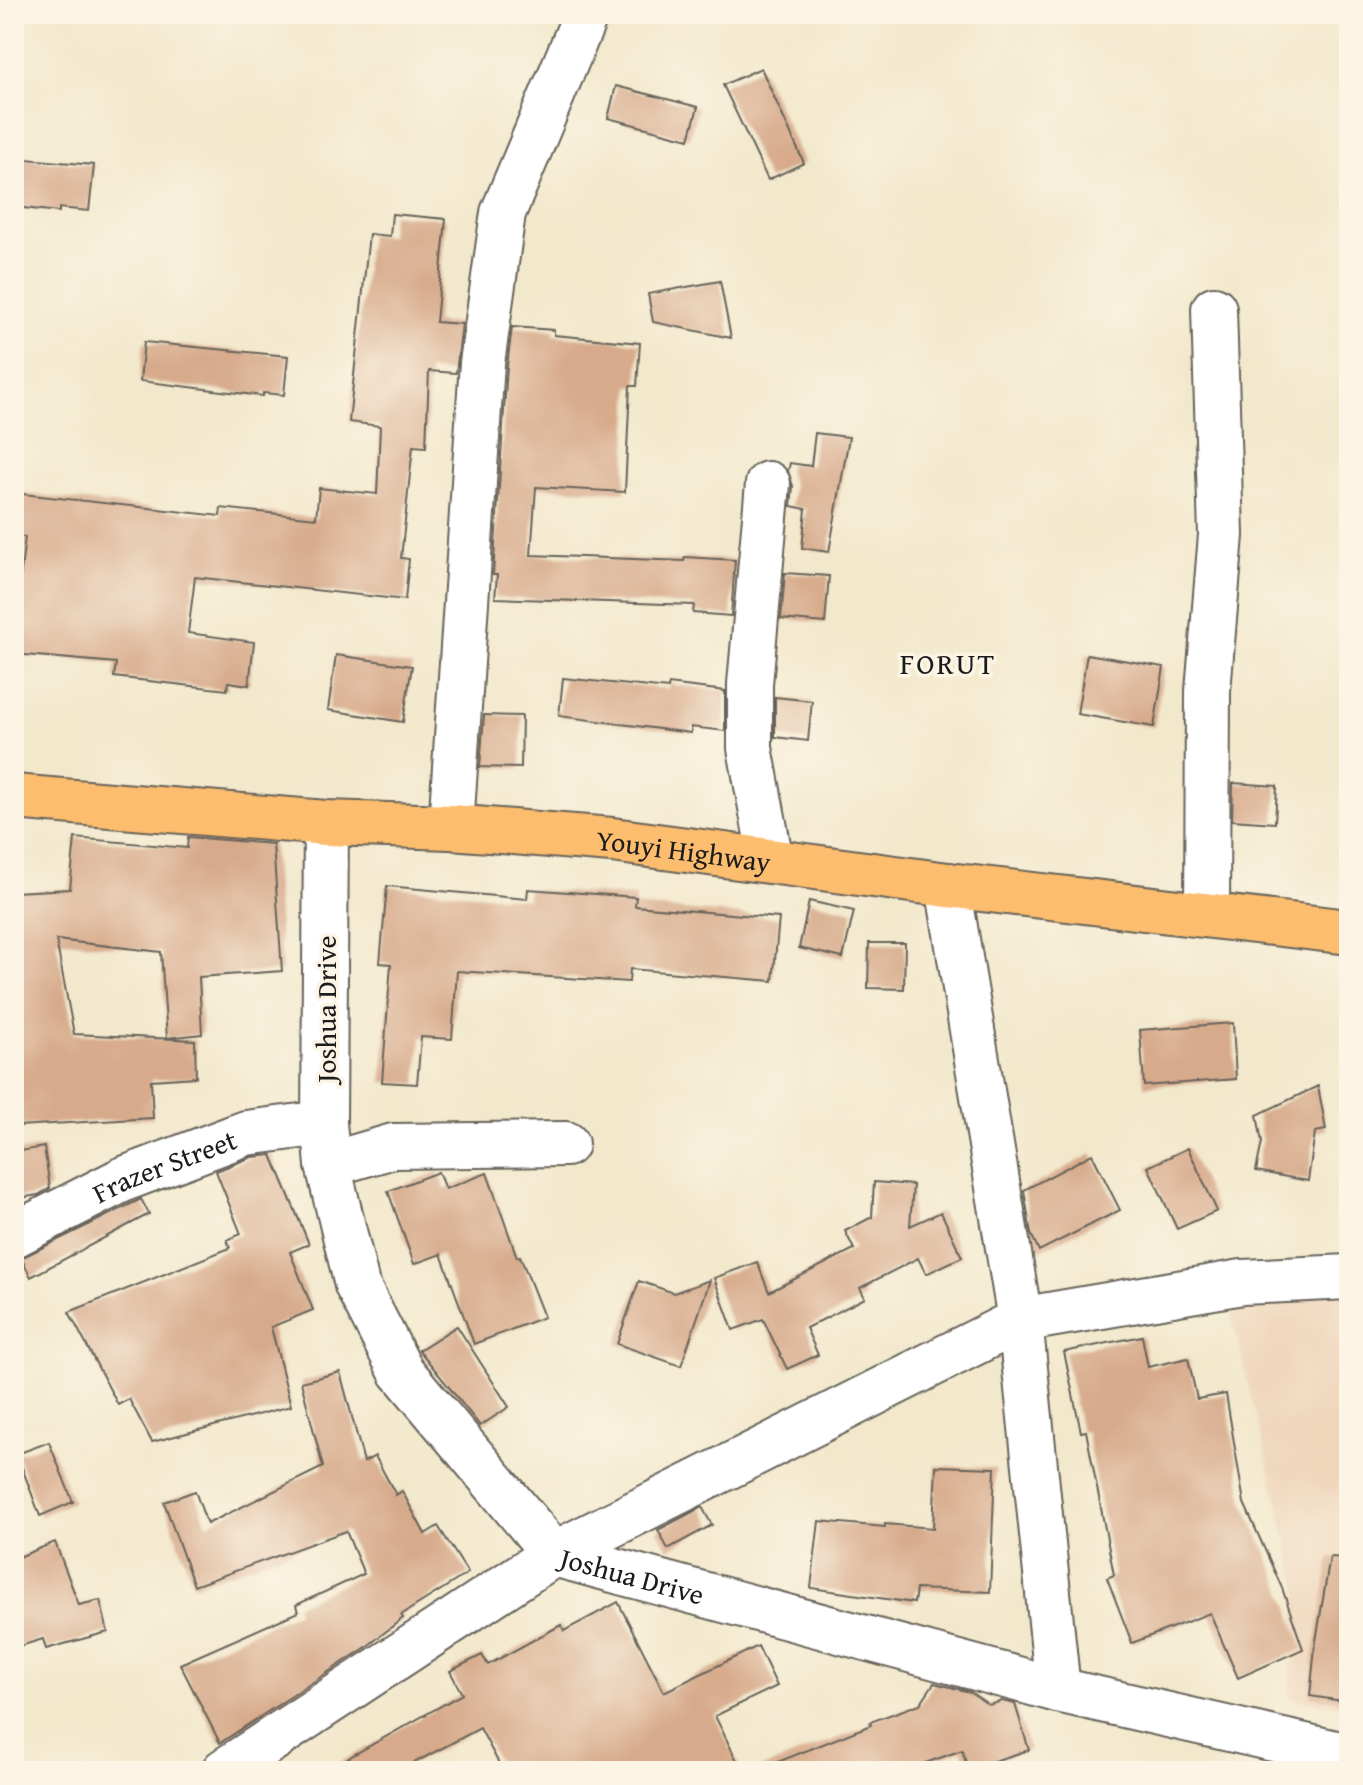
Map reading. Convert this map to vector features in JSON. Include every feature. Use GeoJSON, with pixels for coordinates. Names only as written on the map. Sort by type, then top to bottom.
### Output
{"type":"FeatureCollection","features":[{"type":"Feature","properties":{"kind":"main road","name":"Youyi Highway"},"geometry":{"type":"LineString","coordinates":[[14,797],[326,823],[451,827],[612,840],[948,885],[1349,932]]}},
{"type":"Feature","properties":{"kind":"street"},"geometry":{"type":"LineString","coordinates":[[451,827],[482,363],[503,213],[586,14]]}},
{"type":"Feature","properties":{"kind":"street"},"geometry":{"type":"LineString","coordinates":[[1207,915],[1208,691],[1221,535],[1214,309]]}},
{"type":"Feature","properties":{"kind":"street"},"geometry":{"type":"LineString","coordinates":[[768,484],[750,684],[750,748],[771,861]]}},
{"type":"Feature","properties":{"kind":"street","name":"Joshua Drive"},"geometry":{"type":"LineString","coordinates":[[326,823],[326,1144],[357,1285],[401,1371],[554,1554],[1058,1690],[1349,1756]]}},
{"type":"Feature","properties":{"kind":"street"},"geometry":{"type":"LineString","coordinates":[[948,885],[1020,1320],[1058,1690]]}},
{"type":"Feature","properties":{"kind":"street","name":"Frazer Street"},"geometry":{"type":"LineString","coordinates":[[14,1235],[124,1179],[246,1133],[326,1144],[566,1144]]}},
{"type":"Feature","properties":{"kind":"street"},"geometry":{"type":"LineString","coordinates":[[229,1770],[554,1554],[1020,1320],[1242,1282],[1349,1277]]}},
{"type":"Feature","properties":{"kind":"shaded area"},"geometry":{"type":"Polygon","coordinates":[[[1349,1268],[1349,1708],[1289,1698],[1298,1585],[1221,1274],[1349,1268]]]}},
{"type":"Feature","properties":{"kind":"building"},"geometry":{"type":"Polygon","coordinates":[[[761,68],[804,163],[768,180],[723,85],[761,68]]]}},
{"type":"Feature","properties":{"kind":"building"},"geometry":{"type":"Polygon","coordinates":[[[616,86],[698,107],[689,139],[608,118],[616,86]]]}},
{"type":"Feature","properties":{"kind":"building"},"geometry":{"type":"Polygon","coordinates":[[[14,158],[94,165],[89,211],[59,208],[59,212],[14,207],[14,158]]]}},
{"type":"Feature","properties":{"kind":"building"},"geometry":{"type":"Polygon","coordinates":[[[392,214],[446,219],[436,322],[462,324],[456,373],[429,371],[426,447],[413,446],[401,558],[409,559],[405,600],[195,577],[188,633],[254,642],[249,685],[228,682],[227,690],[114,677],[116,663],[14,654],[14,613],[25,537],[14,536],[14,493],[220,516],[221,508],[316,518],[319,488],[377,494],[380,426],[349,422],[369,234],[390,236],[392,214]]]}},
{"type":"Feature","properties":{"kind":"building"},"geometry":{"type":"Polygon","coordinates":[[[720,281],[731,338],[653,322],[648,294],[720,281]]]}},
{"type":"Feature","properties":{"kind":"building"},"geometry":{"type":"Polygon","coordinates":[[[512,327],[554,330],[554,335],[640,343],[637,386],[630,386],[625,492],[536,487],[531,555],[735,560],[731,616],[693,613],[694,605],[495,598],[497,575],[493,575],[512,327]]]}},
{"type":"Feature","properties":{"kind":"building"},"geometry":{"type":"Polygon","coordinates":[[[144,342],[288,356],[284,395],[263,393],[263,396],[140,381],[144,342]]]}},
{"type":"Feature","properties":{"kind":"building"},"geometry":{"type":"Polygon","coordinates":[[[815,433],[849,437],[829,552],[802,548],[806,509],[791,506],[793,486],[788,471],[790,463],[811,466],[815,433]]]}},
{"type":"Feature","properties":{"kind":"building"},"geometry":{"type":"Polygon","coordinates":[[[785,573],[829,576],[825,623],[781,619],[785,573]]]}},
{"type":"Feature","properties":{"kind":"building"},"geometry":{"type":"Polygon","coordinates":[[[1087,654],[1164,667],[1154,727],[1077,714],[1087,654]]]}},
{"type":"Feature","properties":{"kind":"building"},"geometry":{"type":"Polygon","coordinates":[[[336,655],[412,666],[403,722],[328,710],[336,655]]]}},
{"type":"Feature","properties":{"kind":"building"},"geometry":{"type":"Polygon","coordinates":[[[563,678],[668,689],[669,684],[725,691],[725,731],[691,727],[691,733],[559,716],[563,678]]]}},
{"type":"Feature","properties":{"kind":"building"},"geometry":{"type":"Polygon","coordinates":[[[775,697],[812,701],[808,741],[775,737],[775,697]]]}},
{"type":"Feature","properties":{"kind":"building"},"geometry":{"type":"Polygon","coordinates":[[[484,715],[522,716],[521,768],[480,767],[484,715]]]}},
{"type":"Feature","properties":{"kind":"building"},"geometry":{"type":"Polygon","coordinates":[[[1233,783],[1277,786],[1275,823],[1232,820],[1233,783]]]}},
{"type":"Feature","properties":{"kind":"building"},"geometry":{"type":"Polygon","coordinates":[[[188,837],[273,844],[282,971],[199,977],[202,1034],[167,1038],[161,952],[56,940],[74,1034],[195,1040],[196,1077],[151,1080],[153,1118],[18,1126],[18,1035],[14,1036],[14,892],[70,889],[75,838],[187,848],[188,837]]]}},
{"type":"Feature","properties":{"kind":"building"},"geometry":{"type":"Polygon","coordinates":[[[387,886],[527,899],[528,889],[636,897],[635,906],[779,918],[773,981],[630,969],[629,982],[457,971],[452,1039],[421,1037],[417,1084],[382,1082],[391,964],[380,963],[387,886]]]}},
{"type":"Feature","properties":{"kind":"building"},"geometry":{"type":"Polygon","coordinates":[[[809,901],[854,911],[843,958],[799,948],[809,901]]]}},
{"type":"Feature","properties":{"kind":"building"},"geometry":{"type":"Polygon","coordinates":[[[869,943],[905,943],[904,989],[868,988],[869,943]]]}},
{"type":"Feature","properties":{"kind":"building"},"geometry":{"type":"Polygon","coordinates":[[[1233,1023],[1236,1079],[1144,1086],[1140,1030],[1233,1023]]]}},
{"type":"Feature","properties":{"kind":"building"},"geometry":{"type":"Polygon","coordinates":[[[1318,1086],[1326,1130],[1315,1132],[1308,1181],[1256,1171],[1262,1142],[1257,1115],[1318,1086]]]}},
{"type":"Feature","properties":{"kind":"building"},"geometry":{"type":"Polygon","coordinates":[[[44,1147],[50,1188],[38,1195],[14,1199],[14,1152],[44,1147]]]}},
{"type":"Feature","properties":{"kind":"building"},"geometry":{"type":"Polygon","coordinates":[[[1188,1148],[1217,1211],[1177,1229],[1148,1167],[1188,1148]]]}},
{"type":"Feature","properties":{"kind":"building"},"geometry":{"type":"Polygon","coordinates":[[[1092,1154],[1120,1210],[1039,1251],[1031,1234],[1024,1190],[1092,1154]]]}},
{"type":"Feature","properties":{"kind":"building"},"geometry":{"type":"Polygon","coordinates":[[[272,1155],[309,1244],[290,1252],[313,1310],[271,1327],[291,1406],[152,1442],[129,1399],[118,1405],[69,1312],[230,1248],[227,1240],[241,1234],[216,1171],[252,1157],[272,1155]]]}},
{"type":"Feature","properties":{"kind":"building"},"geometry":{"type":"Polygon","coordinates":[[[438,1172],[445,1189],[487,1173],[517,1257],[520,1256],[544,1317],[474,1344],[441,1254],[414,1264],[388,1191],[438,1172]]]}},
{"type":"Feature","properties":{"kind":"building"},"geometry":{"type":"Polygon","coordinates":[[[874,1182],[913,1185],[910,1226],[941,1212],[962,1257],[926,1274],[918,1258],[860,1288],[865,1298],[806,1328],[818,1355],[787,1369],[763,1319],[733,1330],[714,1278],[757,1262],[769,1292],[854,1249],[845,1231],[872,1217],[874,1182]]]}},
{"type":"Feature","properties":{"kind":"building"},"geometry":{"type":"Polygon","coordinates":[[[141,1199],[149,1214],[31,1277],[21,1258],[141,1199]]]}},
{"type":"Feature","properties":{"kind":"building"},"geometry":{"type":"Polygon","coordinates":[[[710,1280],[681,1366],[617,1344],[639,1281],[674,1293],[710,1280]]]}},
{"type":"Feature","properties":{"kind":"building"},"geometry":{"type":"Polygon","coordinates":[[[457,1326],[509,1407],[480,1426],[419,1350],[457,1326]]]}},
{"type":"Feature","properties":{"kind":"building"},"geometry":{"type":"Polygon","coordinates":[[[1142,1336],[1148,1367],[1188,1358],[1197,1399],[1226,1394],[1244,1503],[1282,1588],[1303,1649],[1238,1678],[1210,1613],[1132,1643],[1107,1578],[1114,1575],[1086,1431],[1081,1432],[1064,1352],[1142,1336]]]}},
{"type":"Feature","properties":{"kind":"building"},"geometry":{"type":"Polygon","coordinates":[[[340,1372],[364,1462],[375,1456],[396,1495],[402,1491],[425,1534],[438,1526],[468,1573],[401,1615],[403,1618],[365,1648],[220,1743],[180,1664],[298,1612],[296,1605],[364,1574],[346,1531],[194,1586],[164,1502],[195,1491],[207,1524],[323,1467],[301,1382],[340,1372]]]}},
{"type":"Feature","properties":{"kind":"building"},"geometry":{"type":"Polygon","coordinates":[[[49,1442],[73,1502],[40,1516],[17,1454],[49,1442]]]}},
{"type":"Feature","properties":{"kind":"building"},"geometry":{"type":"Polygon","coordinates":[[[936,1466],[995,1468],[990,1592],[916,1589],[914,1603],[811,1588],[819,1521],[933,1528],[936,1466]]]}},
{"type":"Feature","properties":{"kind":"building"},"geometry":{"type":"Polygon","coordinates":[[[702,1507],[712,1525],[668,1549],[658,1530],[702,1507]]]}},
{"type":"Feature","properties":{"kind":"building"},"geometry":{"type":"Polygon","coordinates":[[[55,1542],[79,1605],[100,1600],[108,1632],[46,1649],[43,1639],[14,1648],[14,1559],[55,1542]]]}},
{"type":"Feature","properties":{"kind":"building"},"geometry":{"type":"Polygon","coordinates":[[[1330,1557],[1349,1558],[1349,1702],[1310,1696],[1330,1557]]]}},
{"type":"Feature","properties":{"kind":"building"},"geometry":{"type":"Polygon","coordinates":[[[618,1602],[664,1692],[758,1646],[777,1686],[715,1716],[742,1771],[503,1771],[480,1728],[399,1771],[325,1771],[462,1694],[450,1671],[482,1655],[488,1665],[561,1625],[564,1631],[618,1602]]]}},
{"type":"Feature","properties":{"kind":"building"},"geometry":{"type":"Polygon","coordinates":[[[934,1683],[970,1692],[989,1705],[1002,1701],[1015,1704],[1029,1750],[968,1769],[962,1750],[903,1771],[761,1771],[871,1725],[870,1722],[920,1704],[934,1683]]]}},
{"type":"Feature","properties":{"kind":"waterway"},"geometry":{"type":"LineString","coordinates":[[1340,14],[1349,28]]}},
{"type":"Feature","properties":{"kind":"district","name":"FORUT"},"geometry":{"type":"Point","coordinates":[948,663]}}]}
